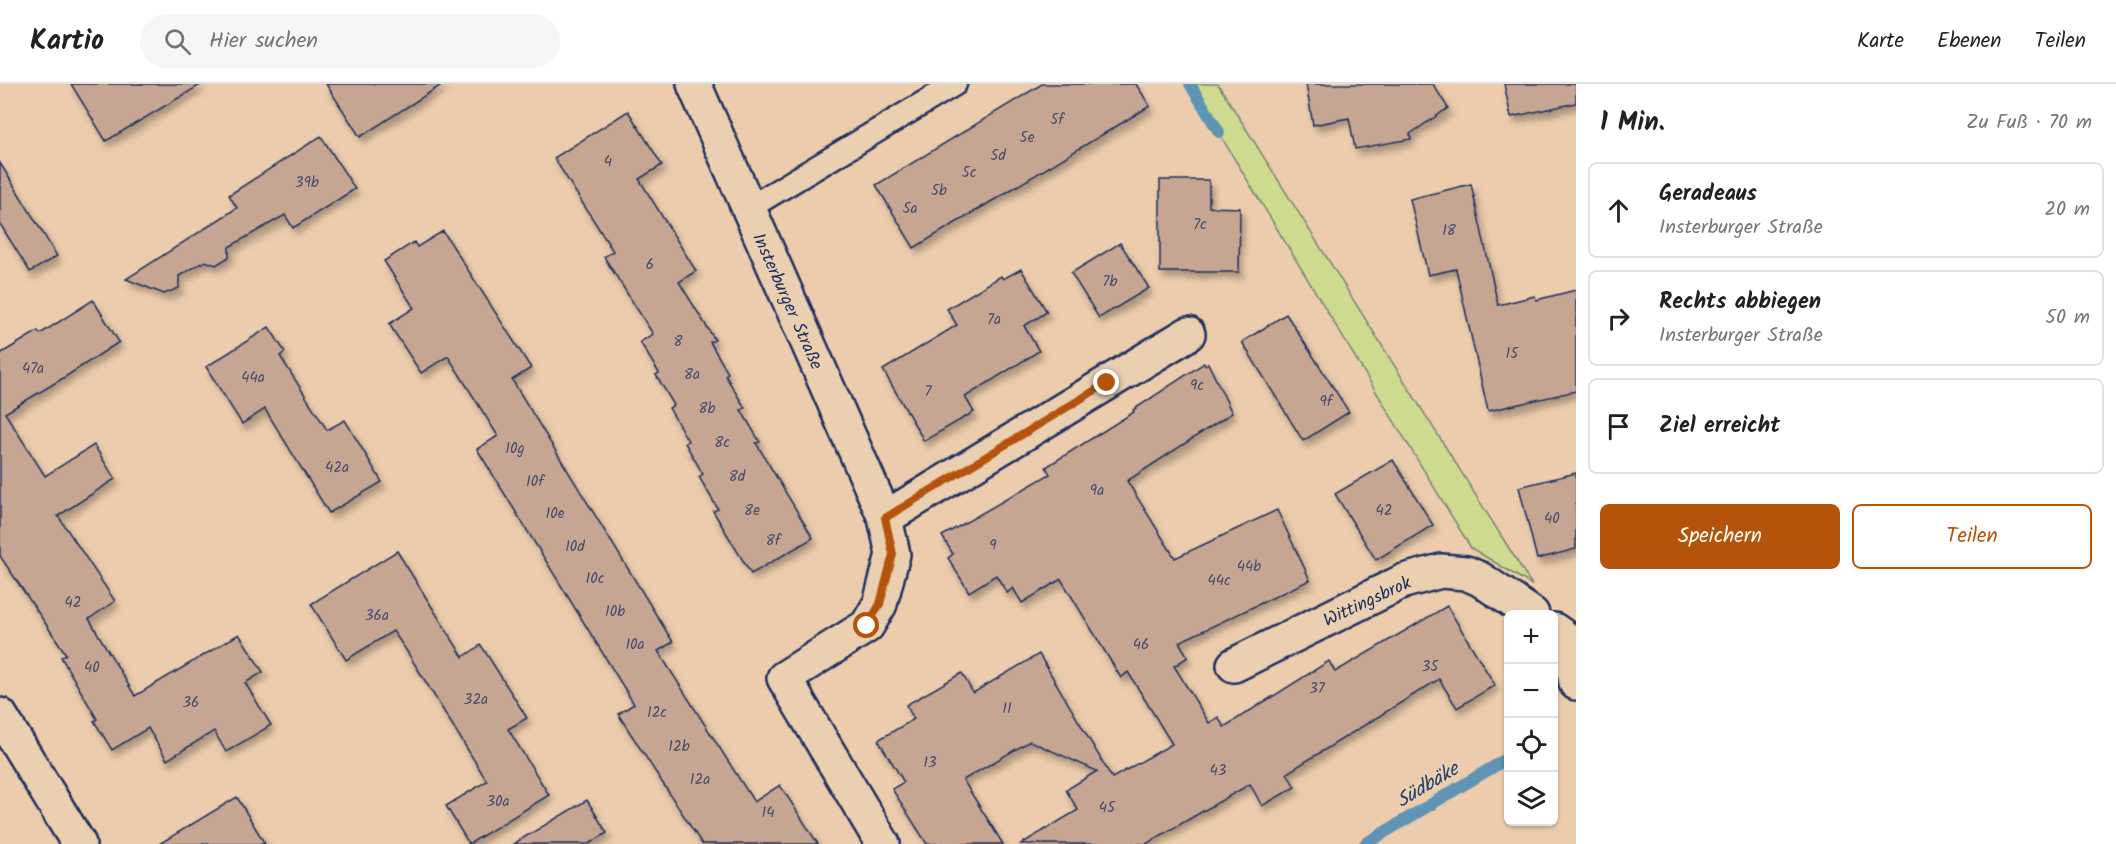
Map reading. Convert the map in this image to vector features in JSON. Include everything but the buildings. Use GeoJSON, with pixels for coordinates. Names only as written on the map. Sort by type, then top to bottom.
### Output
{"type":"FeatureCollection","features":[{"type":"Feature","properties":{"kind":"street","name":"Insterburger Straße"},"geometry":{"type":"LineString","coordinates":[[694,84],[747,209],[885,518],[893,554],[880,604],[867,626],[784,678],[884,844]]}},
{"type":"Feature","properties":{"kind":"street"},"geometry":{"type":"LineString","coordinates":[[885,518],[1188,334]]}},
{"type":"Feature","properties":{"kind":"street","name":"Wittingsbrok"},"geometry":{"type":"LineString","coordinates":[[1234,665],[1404,581],[1441,571],[1466,573],[1480,579],[1525,610]]}},
{"type":"Feature","properties":{"kind":"street"},"geometry":{"type":"LineString","coordinates":[[1558,633],[1568,640],[1576,683]]}},
{"type":"Feature","properties":{"kind":"street"},"geometry":{"type":"LineString","coordinates":[[0,715],[79,844]]}},
{"type":"Feature","properties":{"kind":"lane"},"geometry":{"type":"LineString","coordinates":[[747,209],[955,84]]}},
{"type":"Feature","properties":{"kind":"green space"},"geometry":{"type":"Polygon","coordinates":[[[1189,84],[1218,84],[1532,585],[1471,548],[1189,84]]]}},
{"type":"Feature","properties":{"kind":"waterway"},"geometry":{"type":"LineString","coordinates":[[1190,84],[1219,132]]}},
{"type":"Feature","properties":{"kind":"waterway","name":"Südbäke"},"geometry":{"type":"LineString","coordinates":[[1365,844],[1504,760]]}},
{"type":"Feature","properties":{"kind":"route"},"geometry":{"type":"LineString","coordinates":[[867,626],[880,604],[893,554],[885,518],[1107,383]]}}]}
